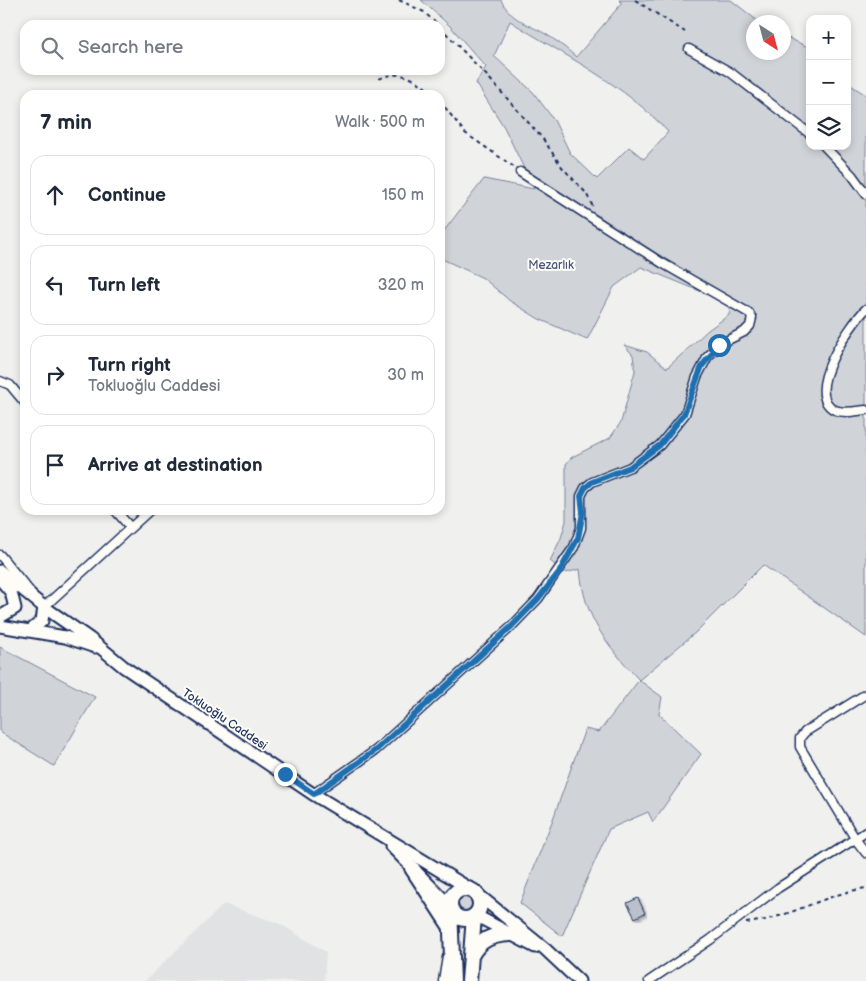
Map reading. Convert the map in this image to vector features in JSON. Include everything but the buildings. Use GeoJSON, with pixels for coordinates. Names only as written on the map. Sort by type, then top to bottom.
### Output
{"type":"FeatureCollection","features":[{"type":"Feature","properties":{"kind":"highway"},"geometry":{"type":"LineString","coordinates":[[412,868],[452,928]]}},
{"type":"Feature","properties":{"kind":"highway"},"geometry":{"type":"LineString","coordinates":[[453,981],[450,898],[457,890],[474,891],[480,902],[474,915],[469,959],[469,981]]}},
{"type":"Feature","properties":{"kind":"highway"},"geometry":{"type":"LineString","coordinates":[[450,907],[460,918],[474,915]]}},
{"type":"Feature","properties":{"kind":"highway"},"geometry":{"type":"LineString","coordinates":[[469,959],[475,948],[485,939],[497,934],[510,934]]}},
{"type":"Feature","properties":{"kind":"street"},"geometry":{"type":"LineString","coordinates":[[689,49],[730,72],[806,131]]}},
{"type":"Feature","properties":{"kind":"street"},"geometry":{"type":"LineString","coordinates":[[828,150],[852,175],[866,194]]}},
{"type":"Feature","properties":{"kind":"street"},"geometry":{"type":"LineString","coordinates":[[314,794],[376,750],[525,613],[549,585],[574,547],[581,528],[581,496],[585,488],[592,482],[630,467],[660,445],[684,414],[697,377],[708,356],[724,342],[744,332],[752,324],[748,312],[662,262],[520,172]]}},
{"type":"Feature","properties":{"kind":"street"},"geometry":{"type":"LineString","coordinates":[[865,412],[843,412],[834,409],[827,403],[824,392],[835,353],[855,321],[866,309]]}},
{"type":"Feature","properties":{"kind":"street"},"geometry":{"type":"LineString","coordinates":[[0,381],[10,385],[20,397]]}},
{"type":"Feature","properties":{"kind":"street"},"geometry":{"type":"LineString","coordinates":[[119,515],[130,527]]}},
{"type":"Feature","properties":{"kind":"street"},"geometry":{"type":"LineString","coordinates":[[25,629],[42,622],[44,607],[144,515]]}},
{"type":"Feature","properties":{"kind":"street"},"geometry":{"type":"LineString","coordinates":[[0,555],[32,592],[33,599],[0,617]]}},
{"type":"Feature","properties":{"kind":"street","name":"Tokluoğlu Caddesi"},"geometry":{"type":"LineString","coordinates":[[0,571],[33,599],[99,648],[314,794],[474,891],[555,957],[579,981]]}},
{"type":"Feature","properties":{"kind":"street"},"geometry":{"type":"LineString","coordinates":[[0,579],[11,592],[15,608],[25,629]]}},
{"type":"Feature","properties":{"kind":"street"},"geometry":{"type":"LineString","coordinates":[[0,626],[65,637],[99,648]]}},
{"type":"Feature","properties":{"kind":"street"},"geometry":{"type":"LineString","coordinates":[[866,694],[805,732],[799,741],[800,747],[856,840],[866,853]]}},
{"type":"Feature","properties":{"kind":"street"},"geometry":{"type":"LineString","coordinates":[[649,981],[734,923],[778,888],[866,832]]}},
{"type":"Feature","properties":{"kind":"street"},"geometry":{"type":"LineString","coordinates":[[379,834],[450,907]]}},
{"type":"Feature","properties":{"kind":"street"},"geometry":{"type":"LineString","coordinates":[[474,915],[555,957]]}},
{"type":"Feature","properties":{"kind":"street"},"geometry":{"type":"LineString","coordinates":[[442,981],[452,928]]}},
{"type":"Feature","properties":{"kind":"path"},"geometry":{"type":"LineString","coordinates":[[399,0],[424,12],[433,20]]}},
{"type":"Feature","properties":{"kind":"path"},"geometry":{"type":"LineString","coordinates":[[634,0],[685,32]]}},
{"type":"Feature","properties":{"kind":"path"},"geometry":{"type":"LineString","coordinates":[[445,32],[543,139],[562,168],[586,193],[599,223]]}},
{"type":"Feature","properties":{"kind":"path"},"geometry":{"type":"LineString","coordinates":[[379,79],[390,75],[406,76],[416,80],[428,90]]}},
{"type":"Feature","properties":{"kind":"path"},"geometry":{"type":"LineString","coordinates":[[445,107],[465,133],[493,150],[520,172]]}},
{"type":"Feature","properties":{"kind":"path"},"geometry":{"type":"LineString","coordinates":[[734,923],[759,921],[836,895],[866,888]]}},
{"type":"Feature","properties":{"kind":"shaded area"},"geometry":{"type":"Polygon","coordinates":[[[224,904],[280,924],[326,952],[324,981],[145,981],[224,904]]]}},
{"type":"Feature","properties":{"kind":"green space","name":"Mezarlık"},"geometry":{"type":"Polygon","coordinates":[[[421,0],[501,0],[514,16],[525,24],[553,38],[576,57],[622,3],[619,0],[731,0],[750,15],[746,15],[746,60],[791,60],[791,39],[806,46],[806,150],[851,150],[851,85],[866,95],[866,637],[763,565],[696,632],[639,680],[607,642],[592,617],[586,602],[580,569],[566,573],[550,561],[561,538],[566,521],[566,464],[572,457],[610,438],[621,422],[635,371],[633,355],[624,345],[647,352],[667,368],[708,330],[729,315],[730,309],[726,303],[717,298],[641,267],[614,287],[587,340],[539,319],[510,301],[483,278],[445,260],[445,230],[484,179],[534,189],[504,127],[476,83],[486,67],[445,20],[421,0]],[[510,21],[494,56],[533,92],[554,120],[570,153],[597,179],[629,147],[644,159],[668,132],[651,115],[614,85],[510,21]]]}},
{"type":"Feature","properties":{"kind":"green space"},"geometry":{"type":"Polygon","coordinates":[[[0,647],[95,697],[54,766],[0,732],[0,647]]]}},
{"type":"Feature","properties":{"kind":"green space"},"geometry":{"type":"Polygon","coordinates":[[[639,680],[662,697],[659,714],[701,754],[653,822],[648,812],[609,829],[562,936],[520,903],[553,819],[585,729],[599,732],[639,680]]]}},
{"type":"Feature","properties":{"kind":"green space"},"geometry":{"type":"Polygon","coordinates":[[[460,892],[468,892],[475,899],[475,907],[468,914],[460,914],[453,907],[453,899],[460,892]]]}},
{"type":"Feature","properties":{"kind":"route"},"geometry":{"type":"LineString","coordinates":[[285,774],[314,794],[376,750],[511,627],[549,585],[574,547],[581,528],[583,512],[582,491],[592,482],[630,467],[660,445],[680,421],[691,400],[702,366],[708,356],[719,345]]}}]}
